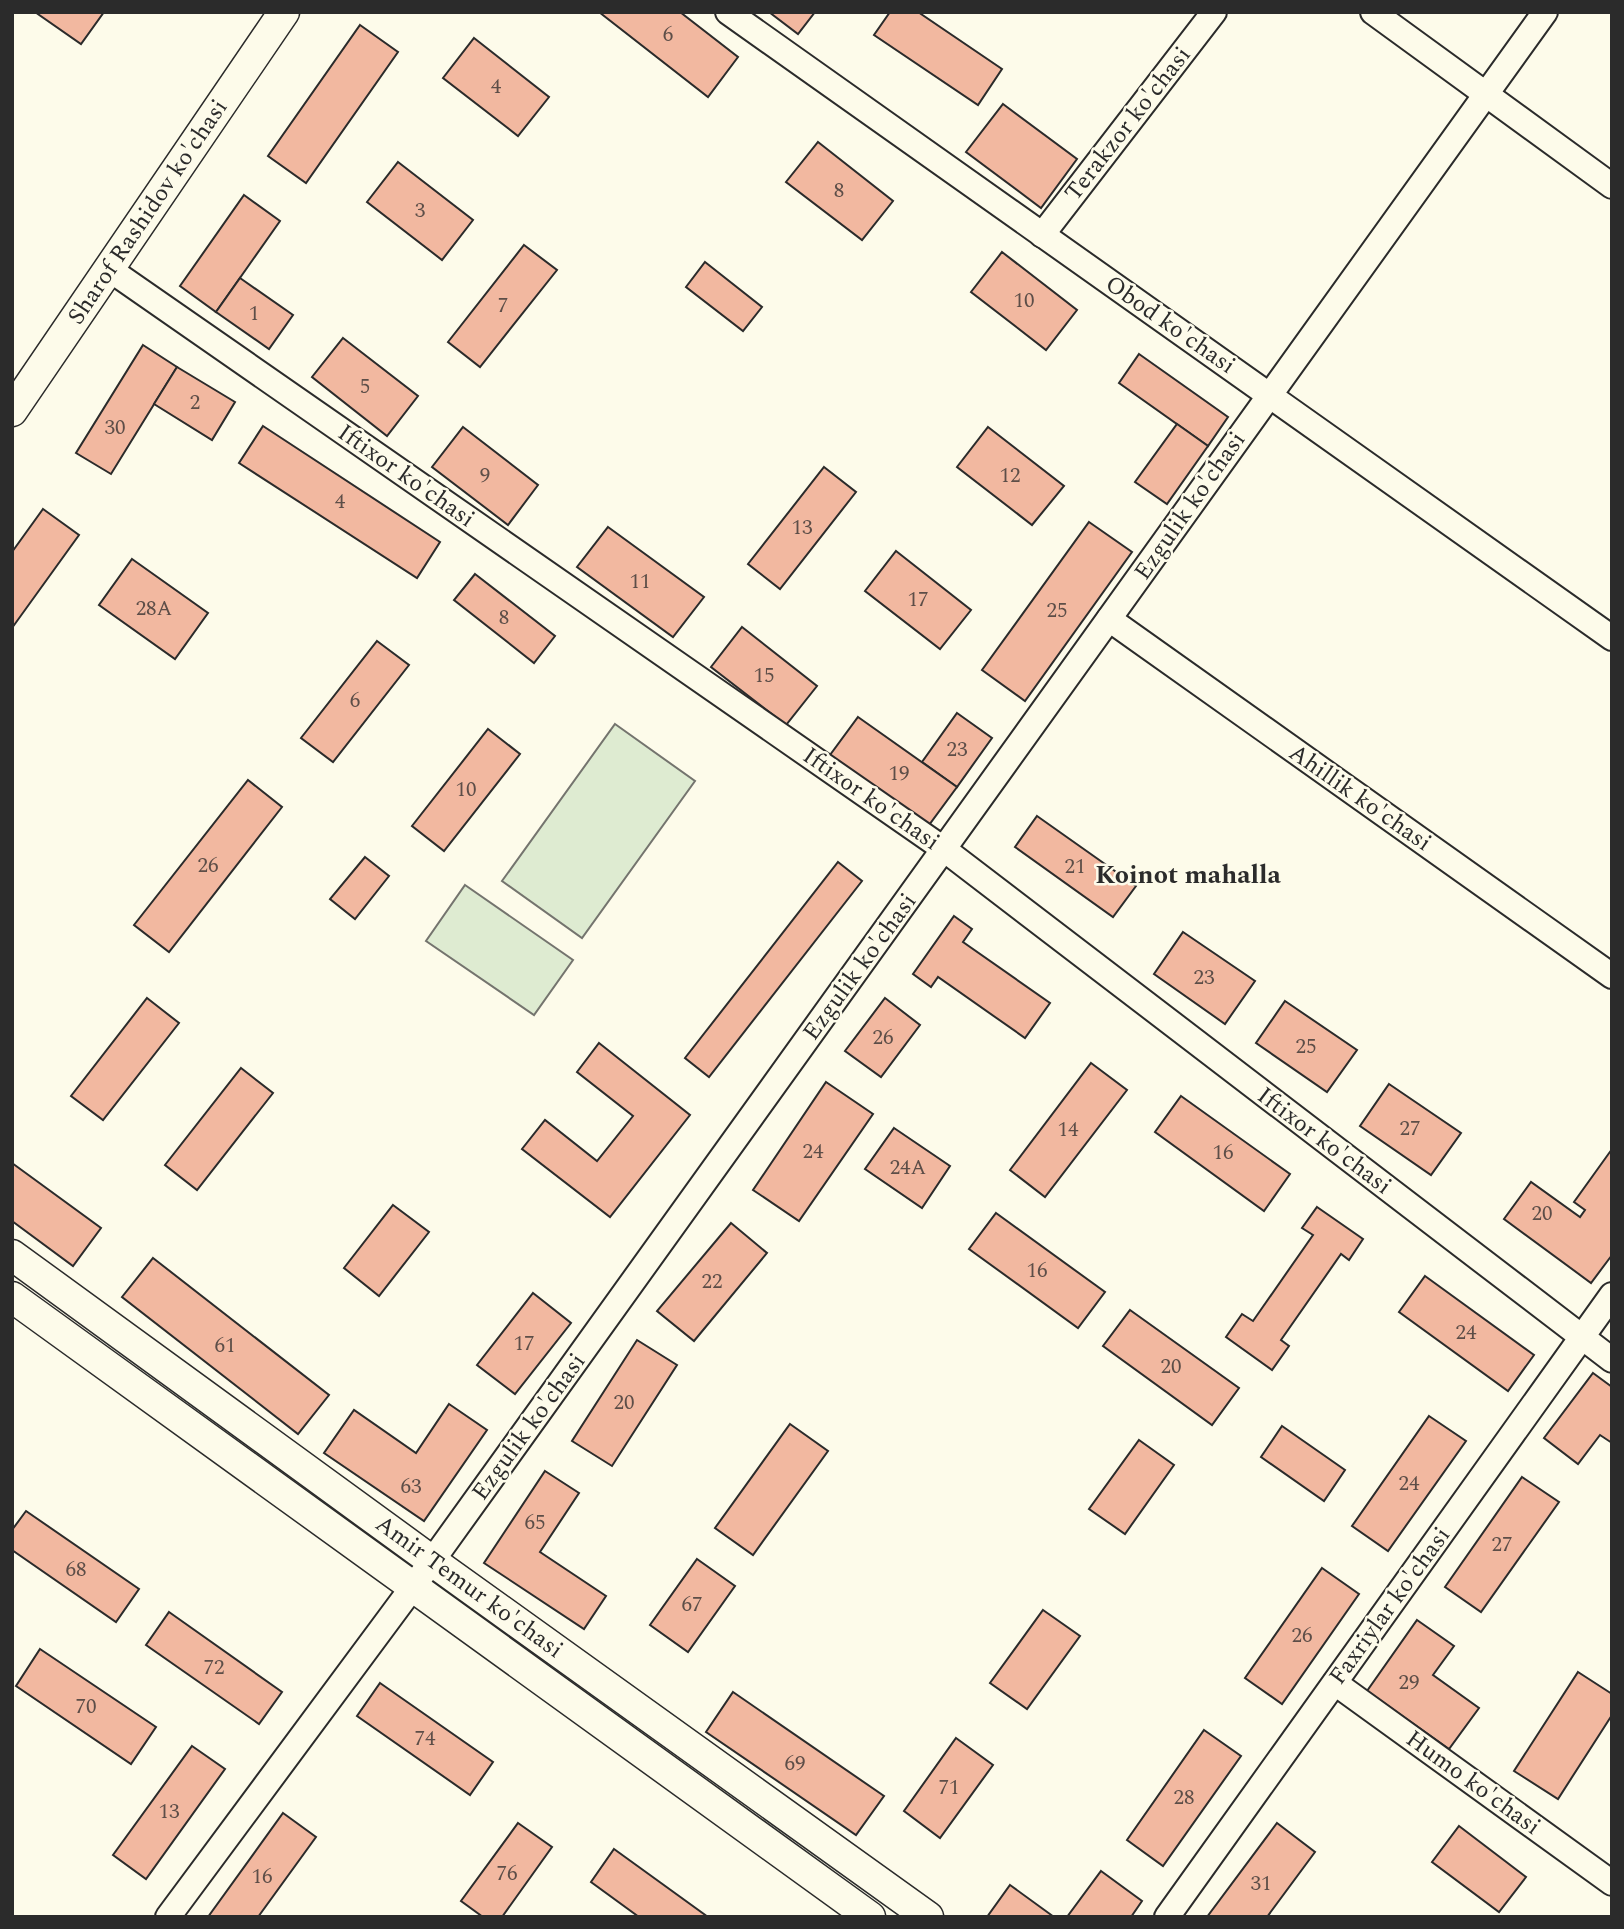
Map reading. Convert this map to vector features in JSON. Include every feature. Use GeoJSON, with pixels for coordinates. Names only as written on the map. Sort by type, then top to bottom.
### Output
{"type":"FeatureCollection","features":[{"type":"Feature","properties":{"kind":"main road","name":"Sharof Rashidov ko'chasi"},"geometry":{"type":"LineString","coordinates":[[12,411],[284,12]]}},
{"type":"Feature","properties":{"kind":"main road","name":"Amir Temur ko'chasi"},"geometry":{"type":"LineString","coordinates":[[12,1255],[928,1917]]}},
{"type":"Feature","properties":{"kind":"main road","name":"Amir Temur ko'chasi"},"geometry":{"type":"LineString","coordinates":[[12,1297],[870,1917]]}},
{"type":"Feature","properties":{"kind":"street","name":"Obod ko'chasi"},"geometry":{"type":"LineString","coordinates":[[728,12],[1612,638]]}},
{"type":"Feature","properties":{"kind":"street","name":"Terakzor ko'chasi"},"geometry":{"type":"LineString","coordinates":[[1042,235],[1214,12]]}},
{"type":"Feature","properties":{"kind":"street"},"geometry":{"type":"LineString","coordinates":[[1373,12],[1612,187]]}},
{"type":"Feature","properties":{"kind":"street","name":"Ezgulik ko'chasi"},"geometry":{"type":"LineString","coordinates":[[168,1917],[414,1586],[1545,12]]}},
{"type":"Feature","properties":{"kind":"street","name":"Iftixor ko'chasi"},"geometry":{"type":"LineString","coordinates":[[109,270],[945,850],[1581,1339],[1612,1360]]}},
{"type":"Feature","properties":{"kind":"street","name":"Ahillik ko'chasi"},"geometry":{"type":"LineString","coordinates":[[1109,619],[1612,976]]}},
{"type":"Feature","properties":{"kind":"street","name":"Faxriylar ko'chasi"},"geometry":{"type":"LineString","coordinates":[[1167,1917],[1612,1295]]}},
{"type":"Feature","properties":{"kind":"street","name":"Humo ko'chasi"},"geometry":{"type":"LineString","coordinates":[[1335,1683],[1612,1883]]}},
{"type":"Feature","properties":{"kind":"green space"},"geometry":{"type":"Polygon","coordinates":[[[615,724],[695,781],[582,938],[502,881],[615,724]]]}},
{"type":"Feature","properties":{"kind":"green space"},"geometry":{"type":"Polygon","coordinates":[[[465,885],[573,960],[534,1015],[426,941],[465,885]]]}},
{"type":"Feature","properties":{"kind":"building"},"geometry":{"type":"Polygon","coordinates":[[[35,12],[104,12],[81,44],[35,12]]]}},
{"type":"Feature","properties":{"kind":"building"},"geometry":{"type":"Polygon","coordinates":[[[599,12],[680,12],[738,57],[708,97],[599,12]]]}},
{"type":"Feature","properties":{"kind":"building"},"geometry":{"type":"Polygon","coordinates":[[[769,12],[815,12],[798,34],[769,12]]]}},
{"type":"Feature","properties":{"kind":"building"},"geometry":{"type":"Polygon","coordinates":[[[890,12],[918,12],[1002,69],[978,105],[874,35],[890,12]]]}},
{"type":"Feature","properties":{"kind":"building"},"geometry":{"type":"Polygon","coordinates":[[[360,25],[398,52],[306,183],[268,156],[360,25]]]}},
{"type":"Feature","properties":{"kind":"building"},"geometry":{"type":"Polygon","coordinates":[[[474,38],[549,97],[518,136],[443,78],[474,38]]]}},
{"type":"Feature","properties":{"kind":"building"},"geometry":{"type":"Polygon","coordinates":[[[1003,104],[1077,159],[1041,208],[966,152],[1003,104]]]}},
{"type":"Feature","properties":{"kind":"building"},"geometry":{"type":"Polygon","coordinates":[[[818,142],[893,201],[862,240],[786,182],[818,142]]]}},
{"type":"Feature","properties":{"kind":"building"},"geometry":{"type":"Polygon","coordinates":[[[398,162],[473,220],[442,260],[367,202],[398,162]]]}},
{"type":"Feature","properties":{"kind":"building"},"geometry":{"type":"Polygon","coordinates":[[[244,195],[280,221],[216,312],[180,286],[244,195]]]}},
{"type":"Feature","properties":{"kind":"building"},"geometry":{"type":"Polygon","coordinates":[[[524,245],[557,270],[480,367],[448,342],[524,245]]]}},
{"type":"Feature","properties":{"kind":"building"},"geometry":{"type":"Polygon","coordinates":[[[1002,252],[1077,310],[1046,350],[971,292],[1002,252]]]}},
{"type":"Feature","properties":{"kind":"building"},"geometry":{"type":"Polygon","coordinates":[[[705,262],[762,307],[743,331],[686,287],[705,262]]]}},
{"type":"Feature","properties":{"kind":"building"},"geometry":{"type":"Polygon","coordinates":[[[240,278],[293,315],[269,349],[216,312],[240,278]]]}},
{"type":"Feature","properties":{"kind":"building"},"geometry":{"type":"Polygon","coordinates":[[[343,338],[418,396],[387,436],[312,377],[343,338]]]}},
{"type":"Feature","properties":{"kind":"building"},"geometry":{"type":"Polygon","coordinates":[[[143,345],[177,367],[111,474],[76,453],[143,345]]]}},
{"type":"Feature","properties":{"kind":"building"},"geometry":{"type":"Polygon","coordinates":[[[1139,354],[1228,417],[1208,446],[1119,383],[1139,354]]]}},
{"type":"Feature","properties":{"kind":"building"},"geometry":{"type":"Polygon","coordinates":[[[177,367],[235,402],[212,440],[154,404],[177,367]]]}},
{"type":"Feature","properties":{"kind":"building"},"geometry":{"type":"Polygon","coordinates":[[[1177,424],[1208,446],[1167,504],[1135,482],[1177,424]]]}},
{"type":"Feature","properties":{"kind":"building"},"geometry":{"type":"Polygon","coordinates":[[[263,426],[440,542],[417,578],[239,463],[263,426]]]}},
{"type":"Feature","properties":{"kind":"building"},"geometry":{"type":"Polygon","coordinates":[[[463,427],[538,485],[508,525],[432,467],[463,427]]]}},
{"type":"Feature","properties":{"kind":"building"},"geometry":{"type":"Polygon","coordinates":[[[988,427],[1064,486],[1032,525],[957,467],[988,427]]]}},
{"type":"Feature","properties":{"kind":"building"},"geometry":{"type":"Polygon","coordinates":[[[824,467],[856,492],[780,589],[748,564],[824,467]]]}},
{"type":"Feature","properties":{"kind":"building"},"geometry":{"type":"Polygon","coordinates":[[[43,509],[79,535],[12,628],[12,552],[43,509]]]}},
{"type":"Feature","properties":{"kind":"building"},"geometry":{"type":"Polygon","coordinates":[[[1089,522],[1132,552],[1025,701],[982,670],[1089,522]]]}},
{"type":"Feature","properties":{"kind":"building"},"geometry":{"type":"Polygon","coordinates":[[[608,527],[704,597],[673,637],[577,567],[608,527]]]}},
{"type":"Feature","properties":{"kind":"building"},"geometry":{"type":"Polygon","coordinates":[[[896,551],[971,610],[940,649],[865,591],[896,551]]]}},
{"type":"Feature","properties":{"kind":"building"},"geometry":{"type":"Polygon","coordinates":[[[132,559],[208,613],[175,659],[99,605],[132,559]]]}},
{"type":"Feature","properties":{"kind":"building"},"geometry":{"type":"Polygon","coordinates":[[[475,574],[555,636],[534,663],[454,600],[475,574]]]}},
{"type":"Feature","properties":{"kind":"building"},"geometry":{"type":"Polygon","coordinates":[[[742,627],[817,686],[786,725],[711,667],[742,627]]]}},
{"type":"Feature","properties":{"kind":"building"},"geometry":{"type":"Polygon","coordinates":[[[377,641],[409,665],[333,762],[301,738],[377,641]]]}},
{"type":"Feature","properties":{"kind":"building"},"geometry":{"type":"Polygon","coordinates":[[[957,713],[992,738],[957,787],[922,762],[957,713]]]}},
{"type":"Feature","properties":{"kind":"building"},"geometry":{"type":"Polygon","coordinates":[[[858,717],[957,787],[929,825],[830,755],[858,717]]]}},
{"type":"Feature","properties":{"kind":"building"},"geometry":{"type":"Polygon","coordinates":[[[488,729],[520,754],[444,851],[412,826],[488,729]]]}},
{"type":"Feature","properties":{"kind":"building"},"geometry":{"type":"Polygon","coordinates":[[[248,780],[282,807],[169,952],[134,925],[248,780]]]}},
{"type":"Feature","properties":{"kind":"building"},"geometry":{"type":"Polygon","coordinates":[[[1037,816],[1136,886],[1113,917],[1015,847],[1037,816]]]}},
{"type":"Feature","properties":{"kind":"building"},"geometry":{"type":"Polygon","coordinates":[[[365,857],[389,876],[355,919],[330,899],[365,857]]]}},
{"type":"Feature","properties":{"kind":"building"},"geometry":{"type":"Polygon","coordinates":[[[838,862],[862,881],[709,1077],[685,1058],[838,862]]]}},
{"type":"Feature","properties":{"kind":"building"},"geometry":{"type":"Polygon","coordinates":[[[954,916],[972,929],[963,942],[1050,1003],[1025,1038],[938,977],[931,987],[913,974],[954,916]]]}},
{"type":"Feature","properties":{"kind":"building"},"geometry":{"type":"Polygon","coordinates":[[[1183,932],[1255,981],[1225,1024],[1154,974],[1183,932]]]}},
{"type":"Feature","properties":{"kind":"building"},"geometry":{"type":"Polygon","coordinates":[[[147,998],[179,1023],[103,1120],[71,1096],[147,998]]]}},
{"type":"Feature","properties":{"kind":"building"},"geometry":{"type":"Polygon","coordinates":[[[885,998],[920,1025],[881,1077],[845,1051],[885,998]]]}},
{"type":"Feature","properties":{"kind":"building"},"geometry":{"type":"Polygon","coordinates":[[[1285,1001],[1357,1050],[1327,1092],[1256,1043],[1285,1001]]]}},
{"type":"Feature","properties":{"kind":"building"},"geometry":{"type":"Polygon","coordinates":[[[599,1043],[690,1115],[610,1217],[522,1149],[545,1120],[597,1161],[633,1116],[577,1072],[599,1043]]]}},
{"type":"Feature","properties":{"kind":"building"},"geometry":{"type":"Polygon","coordinates":[[[1091,1063],[1127,1090],[1045,1197],[1010,1170],[1091,1063]]]}},
{"type":"Feature","properties":{"kind":"building"},"geometry":{"type":"Polygon","coordinates":[[[241,1068],[273,1093],[197,1190],[165,1165],[241,1068]]]}},
{"type":"Feature","properties":{"kind":"building"},"geometry":{"type":"Polygon","coordinates":[[[826,1082],[873,1114],[799,1221],[753,1190],[826,1082]]]}},
{"type":"Feature","properties":{"kind":"building"},"geometry":{"type":"Polygon","coordinates":[[[1389,1084],[1461,1133],[1431,1175],[1360,1126],[1389,1084]]]}},
{"type":"Feature","properties":{"kind":"building"},"geometry":{"type":"Polygon","coordinates":[[[1181,1096],[1290,1174],[1264,1211],[1155,1132],[1181,1096]]]}},
{"type":"Feature","properties":{"kind":"building"},"geometry":{"type":"Polygon","coordinates":[[[894,1128],[950,1166],[922,1208],[865,1169],[894,1128]]]}},
{"type":"Feature","properties":{"kind":"building"},"geometry":{"type":"Polygon","coordinates":[[[1612,1149],[1612,1255],[1591,1283],[1504,1219],[1531,1182],[1580,1217],[1585,1210],[1574,1202],[1612,1149]]]}},
{"type":"Feature","properties":{"kind":"building"},"geometry":{"type":"Polygon","coordinates":[[[12,1163],[101,1228],[73,1266],[12,1221],[12,1163]]]}},
{"type":"Feature","properties":{"kind":"building"},"geometry":{"type":"Polygon","coordinates":[[[393,1205],[429,1232],[379,1296],[344,1268],[393,1205]]]}},
{"type":"Feature","properties":{"kind":"building"},"geometry":{"type":"Polygon","coordinates":[[[1317,1207],[1363,1239],[1349,1260],[1341,1254],[1281,1340],[1289,1346],[1272,1370],[1226,1337],[1242,1314],[1253,1321],[1313,1235],[1302,1228],[1317,1207]]]}},
{"type":"Feature","properties":{"kind":"building"},"geometry":{"type":"Polygon","coordinates":[[[996,1213],[1105,1292],[1078,1328],[969,1249],[996,1213]]]}},
{"type":"Feature","properties":{"kind":"building"},"geometry":{"type":"Polygon","coordinates":[[[731,1223],[767,1253],[694,1341],[657,1311],[731,1223]]]}},
{"type":"Feature","properties":{"kind":"building"},"geometry":{"type":"Polygon","coordinates":[[[153,1258],[329,1395],[298,1434],[122,1297],[153,1258]]]}},
{"type":"Feature","properties":{"kind":"building"},"geometry":{"type":"Polygon","coordinates":[[[1425,1276],[1534,1355],[1508,1391],[1399,1312],[1425,1276]]]}},
{"type":"Feature","properties":{"kind":"building"},"geometry":{"type":"Polygon","coordinates":[[[533,1293],[571,1323],[515,1394],[477,1365],[533,1293]]]}},
{"type":"Feature","properties":{"kind":"building"},"geometry":{"type":"Polygon","coordinates":[[[1130,1310],[1239,1388],[1212,1425],[1103,1346],[1130,1310]]]}},
{"type":"Feature","properties":{"kind":"building"},"geometry":{"type":"Polygon","coordinates":[[[637,1340],[677,1365],[612,1466],[572,1441],[637,1340]]]}},
{"type":"Feature","properties":{"kind":"building"},"geometry":{"type":"Polygon","coordinates":[[[1593,1373],[1612,1387],[1612,1443],[1600,1435],[1578,1464],[1544,1438],[1593,1373]]]}},
{"type":"Feature","properties":{"kind":"building"},"geometry":{"type":"Polygon","coordinates":[[[449,1404],[487,1430],[424,1521],[324,1453],[354,1410],[416,1453],[449,1404]]]}},
{"type":"Feature","properties":{"kind":"building"},"geometry":{"type":"Polygon","coordinates":[[[1429,1416],[1466,1441],[1388,1551],[1352,1526],[1429,1416]]]}},
{"type":"Feature","properties":{"kind":"building"},"geometry":{"type":"Polygon","coordinates":[[[790,1424],[828,1451],[753,1555],[715,1528],[790,1424]]]}},
{"type":"Feature","properties":{"kind":"building"},"geometry":{"type":"Polygon","coordinates":[[[1282,1426],[1345,1470],[1324,1501],[1261,1457],[1282,1426]]]}},
{"type":"Feature","properties":{"kind":"building"},"geometry":{"type":"Polygon","coordinates":[[[1139,1440],[1174,1465],[1125,1534],[1089,1509],[1139,1440]]]}},
{"type":"Feature","properties":{"kind":"building"},"geometry":{"type":"Polygon","coordinates":[[[545,1471],[579,1493],[540,1552],[606,1596],[584,1629],[484,1563],[545,1471]]]}},
{"type":"Feature","properties":{"kind":"building"},"geometry":{"type":"Polygon","coordinates":[[[1522,1477],[1559,1502],[1481,1612],[1445,1587],[1522,1477]]]}},
{"type":"Feature","properties":{"kind":"building"},"geometry":{"type":"Polygon","coordinates":[[[26,1511],[139,1589],[116,1622],[12,1550],[12,1530],[26,1511]]]}},
{"type":"Feature","properties":{"kind":"building"},"geometry":{"type":"Polygon","coordinates":[[[697,1559],[735,1586],[688,1652],[650,1625],[697,1559]]]}},
{"type":"Feature","properties":{"kind":"building"},"geometry":{"type":"Polygon","coordinates":[[[1322,1568],[1359,1594],[1282,1704],[1245,1678],[1322,1568]]]}},
{"type":"Feature","properties":{"kind":"building"},"geometry":{"type":"Polygon","coordinates":[[[1043,1610],[1080,1636],[1027,1709],[990,1683],[1043,1610]]]}},
{"type":"Feature","properties":{"kind":"building"},"geometry":{"type":"Polygon","coordinates":[[[169,1612],[282,1692],[259,1724],[146,1645],[169,1612]]]}},
{"type":"Feature","properties":{"kind":"building"},"geometry":{"type":"Polygon","coordinates":[[[1417,1620],[1454,1646],[1433,1675],[1479,1708],[1449,1749],[1367,1691],[1417,1620]]]}},
{"type":"Feature","properties":{"kind":"building"},"geometry":{"type":"Polygon","coordinates":[[[40,1649],[156,1727],[131,1764],[16,1686],[40,1649]]]}},
{"type":"Feature","properties":{"kind":"building"},"geometry":{"type":"Polygon","coordinates":[[[1578,1672],[1612,1694],[1612,1715],[1558,1799],[1514,1771],[1578,1672]]]}},
{"type":"Feature","properties":{"kind":"building"},"geometry":{"type":"Polygon","coordinates":[[[380,1683],[493,1762],[470,1795],[357,1716],[380,1683]]]}},
{"type":"Feature","properties":{"kind":"building"},"geometry":{"type":"Polygon","coordinates":[[[733,1692],[884,1796],[856,1835],[706,1732],[733,1692]]]}},
{"type":"Feature","properties":{"kind":"building"},"geometry":{"type":"Polygon","coordinates":[[[1204,1730],[1241,1756],[1163,1866],[1127,1840],[1204,1730]]]}},
{"type":"Feature","properties":{"kind":"building"},"geometry":{"type":"Polygon","coordinates":[[[956,1738],[993,1765],[940,1838],[904,1811],[956,1738]]]}},
{"type":"Feature","properties":{"kind":"building"},"geometry":{"type":"Polygon","coordinates":[[[192,1746],[225,1769],[146,1879],[113,1855],[192,1746]]]}},
{"type":"Feature","properties":{"kind":"building"},"geometry":{"type":"Polygon","coordinates":[[[283,1813],[316,1837],[258,1917],[208,1917],[283,1813]]]}},
{"type":"Feature","properties":{"kind":"building"},"geometry":{"type":"Polygon","coordinates":[[[518,1823],[552,1847],[502,1917],[483,1917],[461,1901],[518,1823]]]}},
{"type":"Feature","properties":{"kind":"building"},"geometry":{"type":"Polygon","coordinates":[[[1277,1823],[1315,1852],[1267,1917],[1207,1917],[1277,1823]]]}},
{"type":"Feature","properties":{"kind":"building"},"geometry":{"type":"Polygon","coordinates":[[[1459,1826],[1526,1877],[1499,1912],[1432,1862],[1459,1826]]]}},
{"type":"Feature","properties":{"kind":"building"},"geometry":{"type":"Polygon","coordinates":[[[614,1849],[708,1917],[639,1917],[591,1882],[614,1849]]]}},
{"type":"Feature","properties":{"kind":"building"},"geometry":{"type":"Polygon","coordinates":[[[1101,1871],[1142,1901],[1131,1917],[1067,1917],[1101,1871]]]}},
{"type":"Feature","properties":{"kind":"building"},"geometry":{"type":"Polygon","coordinates":[[[1010,1885],[1054,1917],[987,1917],[1010,1885]]]}},
{"type":"Feature","properties":{"kind":"district","name":"Koinot mahalla"},"geometry":{"type":"Point","coordinates":[1188,875]}}]}
